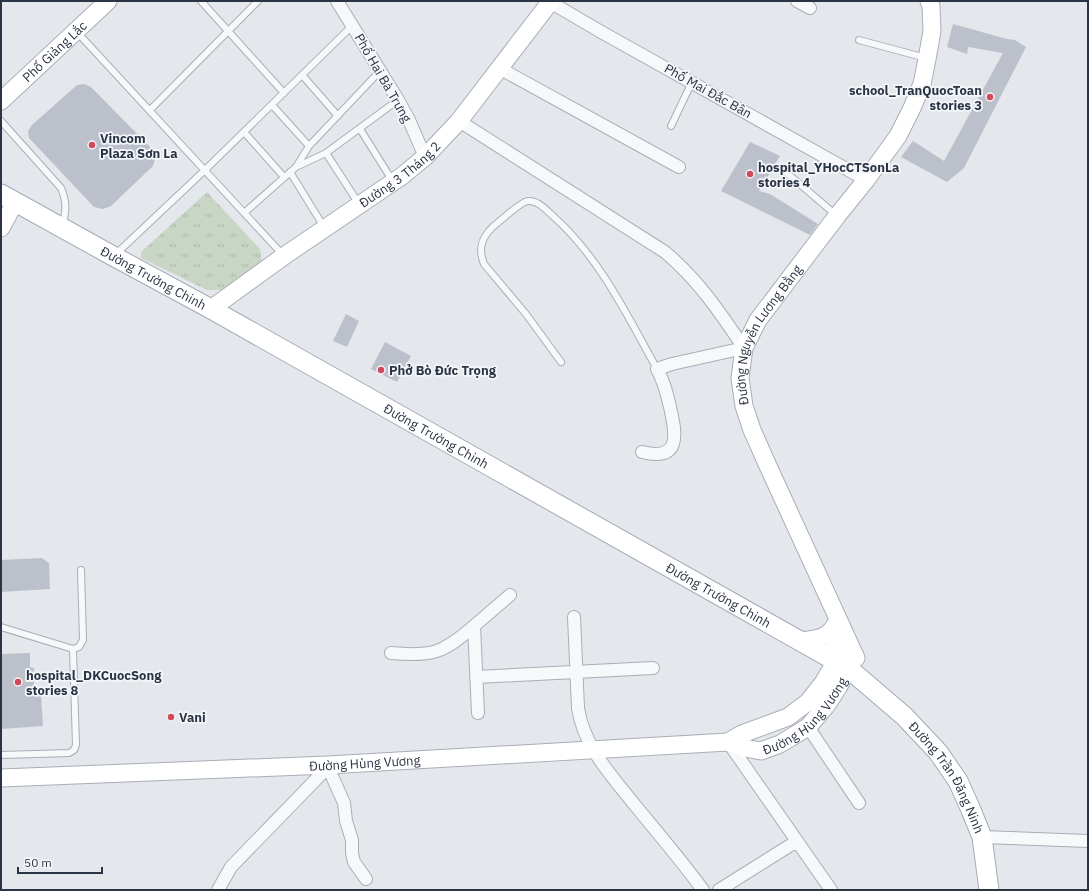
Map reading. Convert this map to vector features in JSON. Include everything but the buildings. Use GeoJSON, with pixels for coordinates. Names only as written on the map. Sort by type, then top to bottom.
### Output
{"type":"FeatureCollection","features":[{"type":"Feature","properties":{"kind":"main road","name":"Đường Trường Chinh"},"geometry":{"type":"LineString","coordinates":[[8,198],[211,308],[801,641],[842,665],[868,685]]}},
{"type":"Feature","properties":{"kind":"main road","name":"Đường Trần Đăng Ninh"},"geometry":{"type":"LineString","coordinates":[[868,685],[904,716],[938,752],[958,781],[982,837],[989,890]]}},
{"type":"Feature","properties":{"kind":"street","name":"Phố Giảng Lắc"},"geometry":{"type":"LineString","coordinates":[[1,101],[108,1]]}},
{"type":"Feature","properties":{"kind":"street","name":"Phố Hai Bà Trưng"},"geometry":{"type":"LineString","coordinates":[[337,1],[398,100],[409,120],[425,157]]}},
{"type":"Feature","properties":{"kind":"street","name":"Đường 3 Tháng 2"},"geometry":{"type":"LineString","coordinates":[[211,308],[284,256],[393,182],[425,157],[458,121],[550,1]]}},
{"type":"Feature","properties":{"kind":"street","name":"Phố Mai Đắc Bân"},"geometry":{"type":"LineString","coordinates":[[550,1],[866,180]]}},
{"type":"Feature","properties":{"kind":"street"},"geometry":{"type":"LineString","coordinates":[[797,1],[810,8]]}},
{"type":"Feature","properties":{"kind":"street","name":"Đường Nguyễn Lương Bằng"},"geometry":{"type":"LineString","coordinates":[[868,685],[851,648],[836,624],[752,430],[744,406],[740,378],[744,348],[758,320],[898,136],[922,84],[932,31],[931,6],[929,1]]}},
{"type":"Feature","properties":{"kind":"street"},"geometry":{"type":"LineString","coordinates":[[499,68],[680,167]]}},
{"type":"Feature","properties":{"kind":"street"},"geometry":{"type":"LineString","coordinates":[[458,121],[665,252],[684,268],[699,285],[717,307],[744,348],[672,364],[657,369],[664,385],[676,433],[675,441],[663,454],[656,455],[642,452]]}},
{"type":"Feature","properties":{"kind":"street"},"geometry":{"type":"LineString","coordinates":[[1,228],[8,198]]}},
{"type":"Feature","properties":{"kind":"street"},"geometry":{"type":"LineString","coordinates":[[391,653],[415,655],[432,653],[443,649],[461,637],[510,595]]}},
{"type":"Feature","properties":{"kind":"street"},"geometry":{"type":"LineString","coordinates":[[574,617],[578,708],[583,732],[600,762],[703,890]]}},
{"type":"Feature","properties":{"kind":"street"},"geometry":{"type":"LineString","coordinates":[[801,641],[816,639],[828,635],[836,624]]}},
{"type":"Feature","properties":{"kind":"street"},"geometry":{"type":"LineString","coordinates":[[836,624],[842,665]]}},
{"type":"Feature","properties":{"kind":"street"},"geometry":{"type":"LineString","coordinates":[[474,626],[478,714]]}},
{"type":"Feature","properties":{"kind":"street"},"geometry":{"type":"LineString","coordinates":[[842,665],[851,648]]}},
{"type":"Feature","properties":{"kind":"street","name":"Đường Hùng Vương"},"geometry":{"type":"LineString","coordinates":[[1,778],[328,766],[728,742],[745,748],[761,750],[780,744],[808,727],[826,706],[842,665]]}},
{"type":"Feature","properties":{"kind":"street","name":"Đường Hùng Vương"},"geometry":{"type":"LineString","coordinates":[[728,742],[742,734],[788,717],[808,702],[823,683],[842,665]]}},
{"type":"Feature","properties":{"kind":"street"},"geometry":{"type":"LineString","coordinates":[[476,678],[653,668]]}},
{"type":"Feature","properties":{"kind":"street"},"geometry":{"type":"LineString","coordinates":[[808,727],[860,803]]}},
{"type":"Feature","properties":{"kind":"street"},"geometry":{"type":"LineString","coordinates":[[728,742],[831,890]]}},
{"type":"Feature","properties":{"kind":"street"},"geometry":{"type":"LineString","coordinates":[[218,890],[231,867],[328,766],[344,803],[346,821],[352,840],[354,862],[366,879]]}},
{"type":"Feature","properties":{"kind":"street"},"geometry":{"type":"LineString","coordinates":[[982,837],[1088,840]]}},
{"type":"Feature","properties":{"kind":"street"},"geometry":{"type":"LineString","coordinates":[[719,890],[797,841]]}},
{"type":"Feature","properties":{"kind":"lane"},"geometry":{"type":"LineString","coordinates":[[201,1],[284,93]]}},
{"type":"Feature","properties":{"kind":"lane"},"geometry":{"type":"LineString","coordinates":[[150,110],[258,1]]}},
{"type":"Feature","properties":{"kind":"lane"},"geometry":{"type":"LineString","coordinates":[[113,256],[244,132],[353,25]]}},
{"type":"Feature","properties":{"kind":"lane"},"geometry":{"type":"LineString","coordinates":[[76,31],[284,256]]}},
{"type":"Feature","properties":{"kind":"lane"},"geometry":{"type":"LineString","coordinates":[[859,40],[927,59]]}},
{"type":"Feature","properties":{"kind":"lane"},"geometry":{"type":"LineString","coordinates":[[296,167],[310,146],[380,71]]}},
{"type":"Feature","properties":{"kind":"lane"},"geometry":{"type":"LineString","coordinates":[[302,75],[338,116]]}},
{"type":"Feature","properties":{"kind":"lane"},"geometry":{"type":"LineString","coordinates":[[671,126],[692,82]]}},
{"type":"Feature","properties":{"kind":"lane"},"geometry":{"type":"LineString","coordinates":[[244,213],[296,167],[326,153],[398,100]]}},
{"type":"Feature","properties":{"kind":"lane"},"geometry":{"type":"LineString","coordinates":[[272,105],[310,146]]}},
{"type":"Feature","properties":{"kind":"lane"},"geometry":{"type":"LineString","coordinates":[[1,121],[61,188],[65,197],[66,208],[63,227]]}},
{"type":"Feature","properties":{"kind":"lane"},"geometry":{"type":"LineString","coordinates":[[360,129],[393,182]]}},
{"type":"Feature","properties":{"kind":"lane"},"geometry":{"type":"LineString","coordinates":[[244,132],[284,177]]}},
{"type":"Feature","properties":{"kind":"lane"},"geometry":{"type":"LineString","coordinates":[[326,153],[360,205]]}},
{"type":"Feature","properties":{"kind":"lane"},"geometry":{"type":"LineString","coordinates":[[781,168],[837,216]]}},
{"type":"Feature","properties":{"kind":"lane"},"geometry":{"type":"LineString","coordinates":[[290,172],[325,228]]}},
{"type":"Feature","properties":{"kind":"lane"},"geometry":{"type":"LineString","coordinates":[[561,362],[526,314],[484,264],[481,258],[480,248],[485,234],[524,202],[533,202],[538,204],[560,222],[580,242],[607,280],[657,369]]}},
{"type":"Feature","properties":{"kind":"lane"},"geometry":{"type":"LineString","coordinates":[[1,627],[73,649],[79,647],[83,640],[81,570]]}},
{"type":"Feature","properties":{"kind":"lane"},"geometry":{"type":"LineString","coordinates":[[1,755],[69,753],[74,750],[76,745],[73,649]]}},
{"type":"Feature","properties":{"kind":"green space"},"geometry":{"type":"Polygon","coordinates":[[[207,192],[260,249],[262,262],[222,290],[207,290],[141,258],[141,252],[207,192]]]}},
{"type":"Feature","properties":{"kind":"place","name":"school_TranQuocToan stories 3"},"geometry":{"type":"Point","coordinates":[990,97]}},
{"type":"Feature","properties":{"kind":"place","name":"Vincom Plaza Sơn La"},"geometry":{"type":"Point","coordinates":[92,145]}},
{"type":"Feature","properties":{"kind":"place","name":"hospital_YHocCTSonLa stories 4"},"geometry":{"type":"Point","coordinates":[750,174]}},
{"type":"Feature","properties":{"kind":"place","name":"Phở Bò Đức Trọng"},"geometry":{"type":"Point","coordinates":[381,370]}},
{"type":"Feature","properties":{"kind":"place","name":"hospital_DKCuocSong stories 8"},"geometry":{"type":"Point","coordinates":[18,682]}},
{"type":"Feature","properties":{"kind":"place","name":"Vani"},"geometry":{"type":"Point","coordinates":[171,717]}}]}
